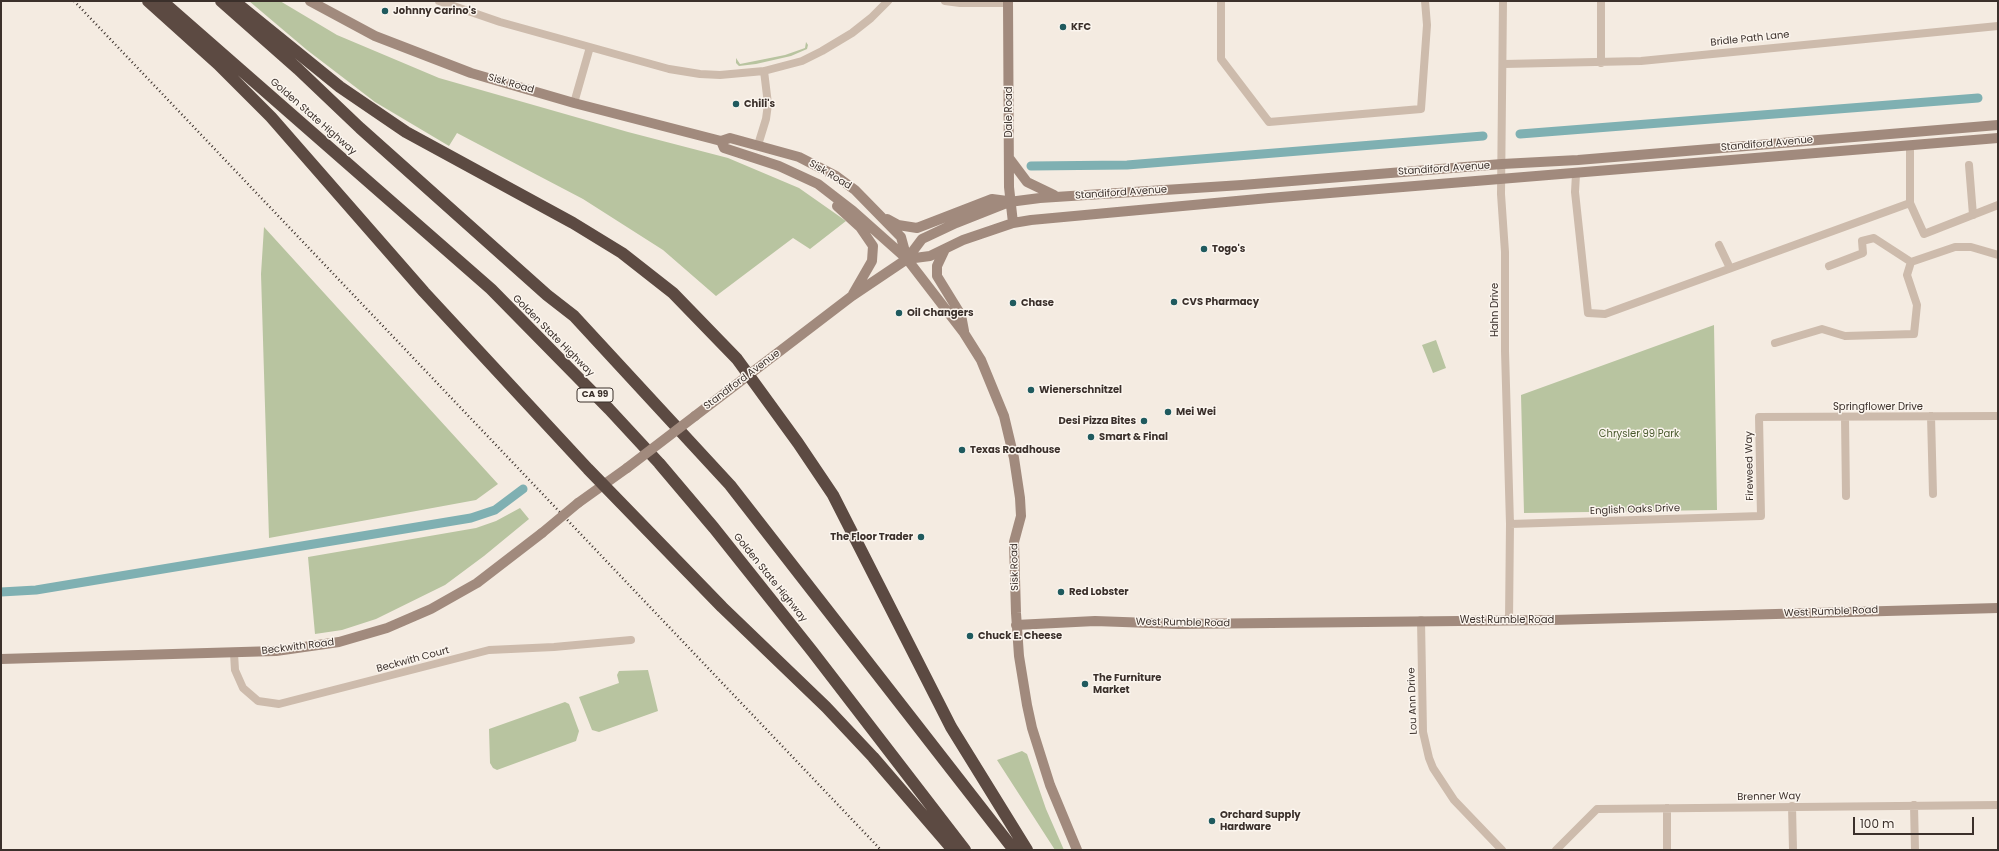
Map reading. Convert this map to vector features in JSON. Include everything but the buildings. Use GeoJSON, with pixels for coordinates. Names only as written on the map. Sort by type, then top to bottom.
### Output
{"type":"FeatureCollection","features":[{"type":"Feature","properties":{"kind":"highway"},"geometry":{"type":"LineString","coordinates":[[148,1],[218,64],[271,117],[424,292],[603,485],[716,601],[826,707],[874,757],[953,850]]}},
{"type":"Feature","properties":{"kind":"highway","name":"Golden State Highway"},"geometry":{"type":"LineString","coordinates":[[162,1],[491,289],[609,410],[659,463],[723,540],[817,657],[965,850]]}},
{"type":"Feature","properties":{"kind":"highway"},"geometry":{"type":"LineString","coordinates":[[221,1],[298,68],[360,128],[547,295],[574,316],[730,485],[1014,850]]}},
{"type":"Feature","properties":{"kind":"highway"},"geometry":{"type":"LineString","coordinates":[[234,1],[340,87],[387,119],[449,156],[579,226],[641,267],[673,293],[702,321],[737,359],[798,443],[833,495],[951,727],[1027,850]]}},
{"type":"Feature","properties":{"kind":"main road","name":"Sisk Road"},"geometry":{"type":"LineString","coordinates":[[314,2],[375,36],[437,61],[574,103],[721,140],[730,138],[799,157],[830,173],[855,190],[901,237],[907,259]]}},
{"type":"Feature","properties":{"kind":"main road","name":"Dale Road"},"geometry":{"type":"LineString","coordinates":[[1008,2],[1009,202],[1013,223]]}},
{"type":"Feature","properties":{"kind":"main road","name":"Standiford Avenue"},"geometry":{"type":"LineString","coordinates":[[578,503],[749,376],[852,296],[907,259],[922,239],[956,223],[1009,202],[1058,197],[1242,185],[1502,164],[1578,160],[1998,125]]}},
{"type":"Feature","properties":{"kind":"main road","name":"Standiford Avenue"},"geometry":{"type":"LineString","coordinates":[[907,259],[930,256],[963,240],[1013,223],[1150,208],[1998,138]]}},
{"type":"Feature","properties":{"kind":"main road","name":"Sisk Road"},"geometry":{"type":"LineString","coordinates":[[721,140],[724,148],[779,166],[824,189],[853,211],[907,259],[964,333],[981,360],[995,390],[1004,416],[1014,458],[1021,516],[1014,542],[1016,625],[1022,678],[1032,728],[1060,810],[1077,850]]}},
{"type":"Feature","properties":{"kind":"main road"},"geometry":{"type":"LineString","coordinates":[[1009,158],[1027,182],[1058,197]]}},
{"type":"Feature","properties":{"kind":"main road"},"geometry":{"type":"LineString","coordinates":[[779,166],[836,205],[860,227],[871,241],[874,250],[872,261],[852,296]]}},
{"type":"Feature","properties":{"kind":"main road"},"geometry":{"type":"LineString","coordinates":[[880,216],[898,225],[914,228],[992,199],[1009,202]]}},
{"type":"Feature","properties":{"kind":"main road"},"geometry":{"type":"LineString","coordinates":[[945,249],[937,266],[937,276],[961,315],[964,333]]}},
{"type":"Feature","properties":{"kind":"main road","name":"Beckwith Road"},"geometry":{"type":"LineString","coordinates":[[1,659],[276,651],[315,647],[366,634],[408,620],[477,583],[578,503]]}},
{"type":"Feature","properties":{"kind":"main road","name":"West Rumble Road"},"geometry":{"type":"LineString","coordinates":[[1016,625],[1095,621],[1178,624],[1509,620],[1998,608]]}},
{"type":"Feature","properties":{"kind":"street"},"geometry":{"type":"LineString","coordinates":[[439,1],[495,20],[669,68],[700,74],[732,75],[764,71],[797,63],[822,51],[862,26],[888,1]]}},
{"type":"Feature","properties":{"kind":"street"},"geometry":{"type":"LineString","coordinates":[[945,1],[960,3],[1008,2]]}},
{"type":"Feature","properties":{"kind":"street"},"geometry":{"type":"LineString","coordinates":[[1220,1],[1221,59],[1270,122],[1421,109],[1427,25],[1425,1]]}},
{"type":"Feature","properties":{"kind":"street","name":"Hahn Drive"},"geometry":{"type":"LineString","coordinates":[[1503,1],[1504,64],[1501,178],[1505,252],[1505,351],[1510,524],[1509,620]]}},
{"type":"Feature","properties":{"kind":"street"},"geometry":{"type":"LineString","coordinates":[[1601,1],[1601,63]]}},
{"type":"Feature","properties":{"kind":"street","name":"Bridle Path Lane"},"geometry":{"type":"LineString","coordinates":[[1504,64],[1641,61],[1998,26]]}},
{"type":"Feature","properties":{"kind":"street"},"geometry":{"type":"LineString","coordinates":[[574,103],[590,47]]}},
{"type":"Feature","properties":{"kind":"street"},"geometry":{"type":"LineString","coordinates":[[758,145],[767,112],[764,71]]}},
{"type":"Feature","properties":{"kind":"street"},"geometry":{"type":"LineString","coordinates":[[1910,145],[1910,203],[1924,234],[1998,205]]}},
{"type":"Feature","properties":{"kind":"street"},"geometry":{"type":"LineString","coordinates":[[1969,165],[1973,215]]}},
{"type":"Feature","properties":{"kind":"street"},"geometry":{"type":"LineString","coordinates":[[1576,174],[1575,192],[1588,313],[1605,314],[1910,203]]}},
{"type":"Feature","properties":{"kind":"street"},"geometry":{"type":"LineString","coordinates":[[1829,266],[1863,253],[1862,241],[1874,238],[1911,262]]}},
{"type":"Feature","properties":{"kind":"street"},"geometry":{"type":"LineString","coordinates":[[1719,245],[1730,268]]}},
{"type":"Feature","properties":{"kind":"street"},"geometry":{"type":"LineString","coordinates":[[1911,262],[1955,247],[1971,247],[1998,255]]}},
{"type":"Feature","properties":{"kind":"street"},"geometry":{"type":"LineString","coordinates":[[1775,343],[1822,329],[1845,336],[1914,334],[1917,305],[1907,275],[1911,262]]}},
{"type":"Feature","properties":{"kind":"street"},"geometry":{"type":"LineString","coordinates":[[1931,416],[1933,494]]}},
{"type":"Feature","properties":{"kind":"street","name":"Springflower Drive"},"geometry":{"type":"LineString","coordinates":[[1759,417],[1998,416]]}},
{"type":"Feature","properties":{"kind":"street","name":"Fireweed Way"},"geometry":{"type":"LineString","coordinates":[[1759,417],[1761,516]]}},
{"type":"Feature","properties":{"kind":"street"},"geometry":{"type":"LineString","coordinates":[[1845,417],[1846,496]]}},
{"type":"Feature","properties":{"kind":"street","name":"English Oaks Drive"},"geometry":{"type":"LineString","coordinates":[[1510,524],[1761,516]]}},
{"type":"Feature","properties":{"kind":"street","name":"Lou Ann Drive"},"geometry":{"type":"LineString","coordinates":[[1421,620],[1423,732],[1428,758],[1454,800],[1502,850]]}},
{"type":"Feature","properties":{"kind":"street","name":"Beckwith Court"},"geometry":{"type":"LineString","coordinates":[[234,653],[235,670],[243,688],[258,701],[279,704],[489,650],[554,647],[631,640]]}},
{"type":"Feature","properties":{"kind":"street"},"geometry":{"type":"LineString","coordinates":[[1914,805],[1915,850]]}},
{"type":"Feature","properties":{"kind":"street","name":"Brenner Way"},"geometry":{"type":"LineString","coordinates":[[1556,850],[1597,809],[1998,805]]}},
{"type":"Feature","properties":{"kind":"street"},"geometry":{"type":"LineString","coordinates":[[1792,806],[1793,850]]}},
{"type":"Feature","properties":{"kind":"street"},"geometry":{"type":"LineString","coordinates":[[1667,808],[1668,850]]}},
{"type":"Feature","properties":{"kind":"green space"},"geometry":{"type":"Polygon","coordinates":[[[249,1],[280,1],[337,35],[439,78],[628,132],[728,158],[799,188],[846,221],[810,249],[793,238],[716,296],[663,250],[583,199],[457,133],[449,146],[375,102],[307,50],[249,1]]]}},
{"type":"Feature","properties":{"kind":"green space"},"geometry":{"type":"Polygon","coordinates":[[[806,42],[808,45],[807,49],[791,56],[756,64],[739,66],[736,63],[736,58],[740,64],[785,55],[805,48],[806,42]]]}},
{"type":"Feature","properties":{"kind":"green space"},"geometry":{"type":"Polygon","coordinates":[[[264,227],[498,484],[476,500],[269,538],[261,274],[264,227]]]}},
{"type":"Feature","properties":{"kind":"green space","name":"Chrysler 99 Park"},"geometry":{"type":"Polygon","coordinates":[[[1714,325],[1717,510],[1524,513],[1521,395],[1714,325]]]}},
{"type":"Feature","properties":{"kind":"green space"},"geometry":{"type":"Polygon","coordinates":[[[1436,340],[1446,368],[1433,373],[1422,345],[1436,340]]]}},
{"type":"Feature","properties":{"kind":"green space"},"geometry":{"type":"Polygon","coordinates":[[[520,508],[529,519],[484,556],[445,585],[376,619],[342,630],[315,634],[308,557],[476,528],[496,521],[520,508]]]}},
{"type":"Feature","properties":{"kind":"green space"},"geometry":{"type":"Polygon","coordinates":[[[648,670],[658,711],[599,732],[592,730],[579,697],[619,683],[617,675],[619,671],[648,670]]]}},
{"type":"Feature","properties":{"kind":"green space"},"geometry":{"type":"Polygon","coordinates":[[[565,702],[569,704],[579,731],[576,741],[497,770],[493,768],[490,763],[489,729],[565,702]]]}},
{"type":"Feature","properties":{"kind":"green space"},"geometry":{"type":"Polygon","coordinates":[[[1022,751],[1027,754],[1046,809],[1064,850],[1055,850],[997,760],[1022,751]]]}},
{"type":"Feature","properties":{"kind":"waterway"},"geometry":{"type":"LineString","coordinates":[[1520,134],[1978,98]]}},
{"type":"Feature","properties":{"kind":"waterway"},"geometry":{"type":"LineString","coordinates":[[1031,166],[1127,165],[1483,136]]}},
{"type":"Feature","properties":{"kind":"waterway"},"geometry":{"type":"LineString","coordinates":[[1,592],[36,590],[471,518],[495,510],[523,489]]}},
{"type":"Feature","properties":{"kind":"railway"},"geometry":{"type":"LineString","coordinates":[[74,1],[881,850]]}},
{"type":"Feature","properties":{"kind":"place","name":"Johnny Carino's"},"geometry":{"type":"Point","coordinates":[385,11]}},
{"type":"Feature","properties":{"kind":"place","name":"KFC"},"geometry":{"type":"Point","coordinates":[1063,27]}},
{"type":"Feature","properties":{"kind":"place","name":"Chili's"},"geometry":{"type":"Point","coordinates":[736,104]}},
{"type":"Feature","properties":{"kind":"place","name":"Togo's"},"geometry":{"type":"Point","coordinates":[1204,249]}},
{"type":"Feature","properties":{"kind":"place","name":"CVS Pharmacy"},"geometry":{"type":"Point","coordinates":[1174,302]}},
{"type":"Feature","properties":{"kind":"place","name":"Chase"},"geometry":{"type":"Point","coordinates":[1013,303]}},
{"type":"Feature","properties":{"kind":"place","name":"Oil Changers"},"geometry":{"type":"Point","coordinates":[899,313]}},
{"type":"Feature","properties":{"kind":"place","name":"Wienerschnitzel"},"geometry":{"type":"Point","coordinates":[1031,390]}},
{"type":"Feature","properties":{"kind":"place","name":"Mei Wei"},"geometry":{"type":"Point","coordinates":[1168,412]}},
{"type":"Feature","properties":{"kind":"place","name":"Desi Pizza Bites"},"geometry":{"type":"Point","coordinates":[1144,421]}},
{"type":"Feature","properties":{"kind":"place","name":"Smart & Final"},"geometry":{"type":"Point","coordinates":[1091,437]}},
{"type":"Feature","properties":{"kind":"place","name":"Texas Roadhouse"},"geometry":{"type":"Point","coordinates":[962,450]}},
{"type":"Feature","properties":{"kind":"place","name":"The Floor Trader"},"geometry":{"type":"Point","coordinates":[921,537]}},
{"type":"Feature","properties":{"kind":"place","name":"Red Lobster"},"geometry":{"type":"Point","coordinates":[1061,592]}},
{"type":"Feature","properties":{"kind":"place","name":"Chuck E. Cheese"},"geometry":{"type":"Point","coordinates":[970,636]}},
{"type":"Feature","properties":{"kind":"place","name":"The Furniture Market"},"geometry":{"type":"Point","coordinates":[1085,684]}},
{"type":"Feature","properties":{"kind":"place","name":"Orchard Supply Hardware"},"geometry":{"type":"Point","coordinates":[1212,821]}}]}
